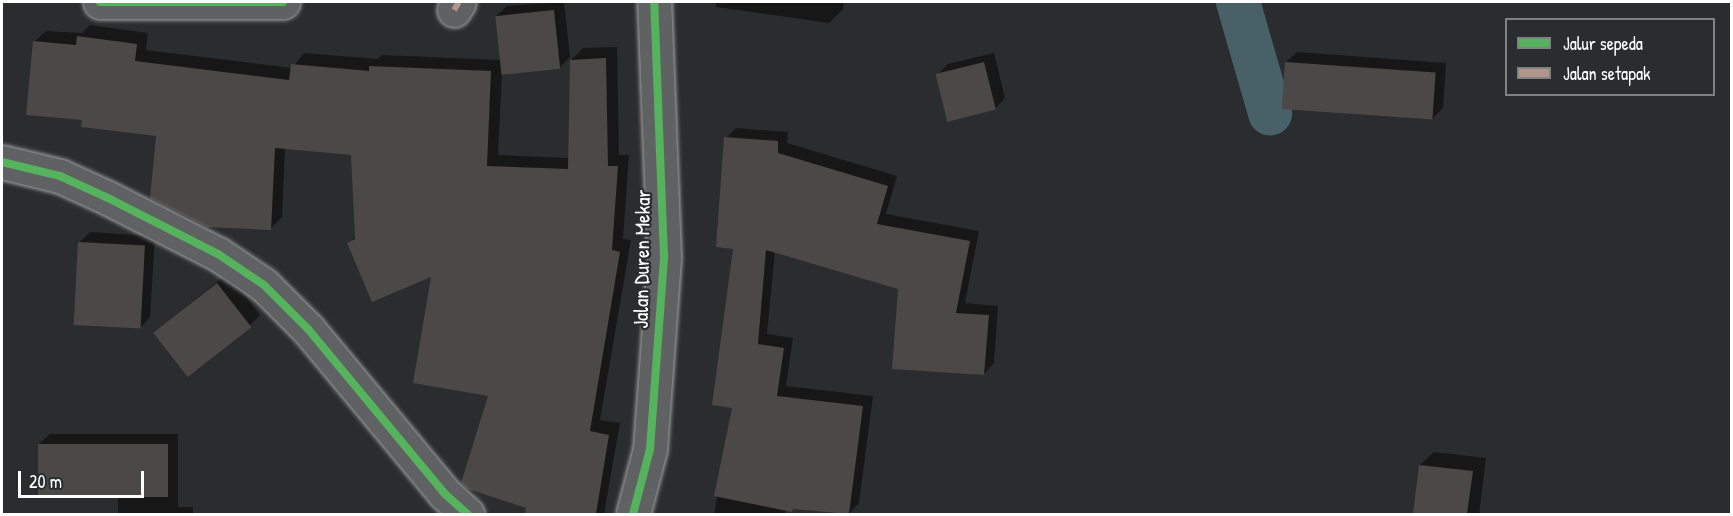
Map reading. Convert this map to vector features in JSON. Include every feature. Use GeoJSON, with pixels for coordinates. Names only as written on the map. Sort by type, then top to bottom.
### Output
{"type":"FeatureCollection","features":[{"type":"Feature","properties":{"kind":"street"},"geometry":{"type":"LineString","coordinates":[[100,2],[283,2]]}},
{"type":"Feature","properties":{"kind":"street","name":"Jalan Duren Mekar"},"geometry":{"type":"LineString","coordinates":[[633,514],[650,448],[664,257],[654,2]]}},
{"type":"Feature","properties":{"kind":"street"},"geometry":{"type":"LineString","coordinates":[[2,162],[60,176],[108,198],[218,254],[264,285],[308,329],[445,494],[467,514]]}},
{"type":"Feature","properties":{"kind":"building"},"geometry":{"type":"Polygon","coordinates":[[[554,10],[560,69],[501,75],[495,16],[554,10]]]}},
{"type":"Feature","properties":{"kind":"building"},"geometry":{"type":"Polygon","coordinates":[[[77,36],[137,44],[135,61],[289,80],[291,64],[369,71],[369,66],[491,71],[487,166],[568,169],[570,60],[606,58],[608,166],[618,166],[612,250],[620,252],[590,431],[609,435],[596,514],[525,514],[526,508],[468,489],[461,483],[488,396],[413,383],[431,277],[372,302],[347,243],[355,239],[351,155],[275,148],[271,230],[207,227],[150,198],[156,136],[81,127],[82,120],[26,115],[33,41],[76,45],[77,36]]]}},
{"type":"Feature","properties":{"kind":"building"},"geometry":{"type":"Polygon","coordinates":[[[984,62],[996,110],[947,122],[935,74],[984,62]]]}},
{"type":"Feature","properties":{"kind":"building"},"geometry":{"type":"Polygon","coordinates":[[[1285,62],[1436,73],[1432,119],[1282,109],[1285,62]]]}},
{"type":"Feature","properties":{"kind":"building"},"geometry":{"type":"Polygon","coordinates":[[[724,137],[778,141],[778,153],[888,186],[877,224],[970,241],[956,313],[989,315],[984,375],[892,369],[898,289],[766,250],[758,344],[784,348],[777,396],[863,406],[849,514],[793,509],[792,512],[714,496],[732,408],[712,405],[733,249],[716,247],[724,137]]]}},
{"type":"Feature","properties":{"kind":"building"},"geometry":{"type":"Polygon","coordinates":[[[78,242],[145,246],[141,328],[74,325],[78,242]]]}},
{"type":"Feature","properties":{"kind":"building"},"geometry":{"type":"Polygon","coordinates":[[[217,283],[251,327],[188,377],[153,333],[217,283]]]}},
{"type":"Feature","properties":{"kind":"building"},"geometry":{"type":"Polygon","coordinates":[[[38,444],[168,444],[168,497],[38,497],[38,444]]]}},
{"type":"Feature","properties":{"kind":"building"},"geometry":{"type":"Polygon","coordinates":[[[1419,465],[1473,471],[1467,514],[1413,514],[1419,465]]]}},
{"type":"Feature","properties":{"kind":"waterway"},"geometry":{"type":"LineString","coordinates":[[1238,2],[1270,113]]}},
{"type":"Feature","properties":{"kind":"marked path"},"geometry":{"type":"LineString","coordinates":[[454,10],[459,2]]}},
{"type":"Feature","properties":{"kind":"cycle path"},"geometry":{"type":"LineString","coordinates":[[100,2],[283,2]]}},
{"type":"Feature","properties":{"kind":"cycle path"},"geometry":{"type":"LineString","coordinates":[[633,514],[650,449],[664,257],[654,2]]}},
{"type":"Feature","properties":{"kind":"cycle path"},"geometry":{"type":"LineString","coordinates":[[2,162],[60,176],[108,198],[218,254],[264,285],[308,329],[445,494],[467,514]]}}]}
